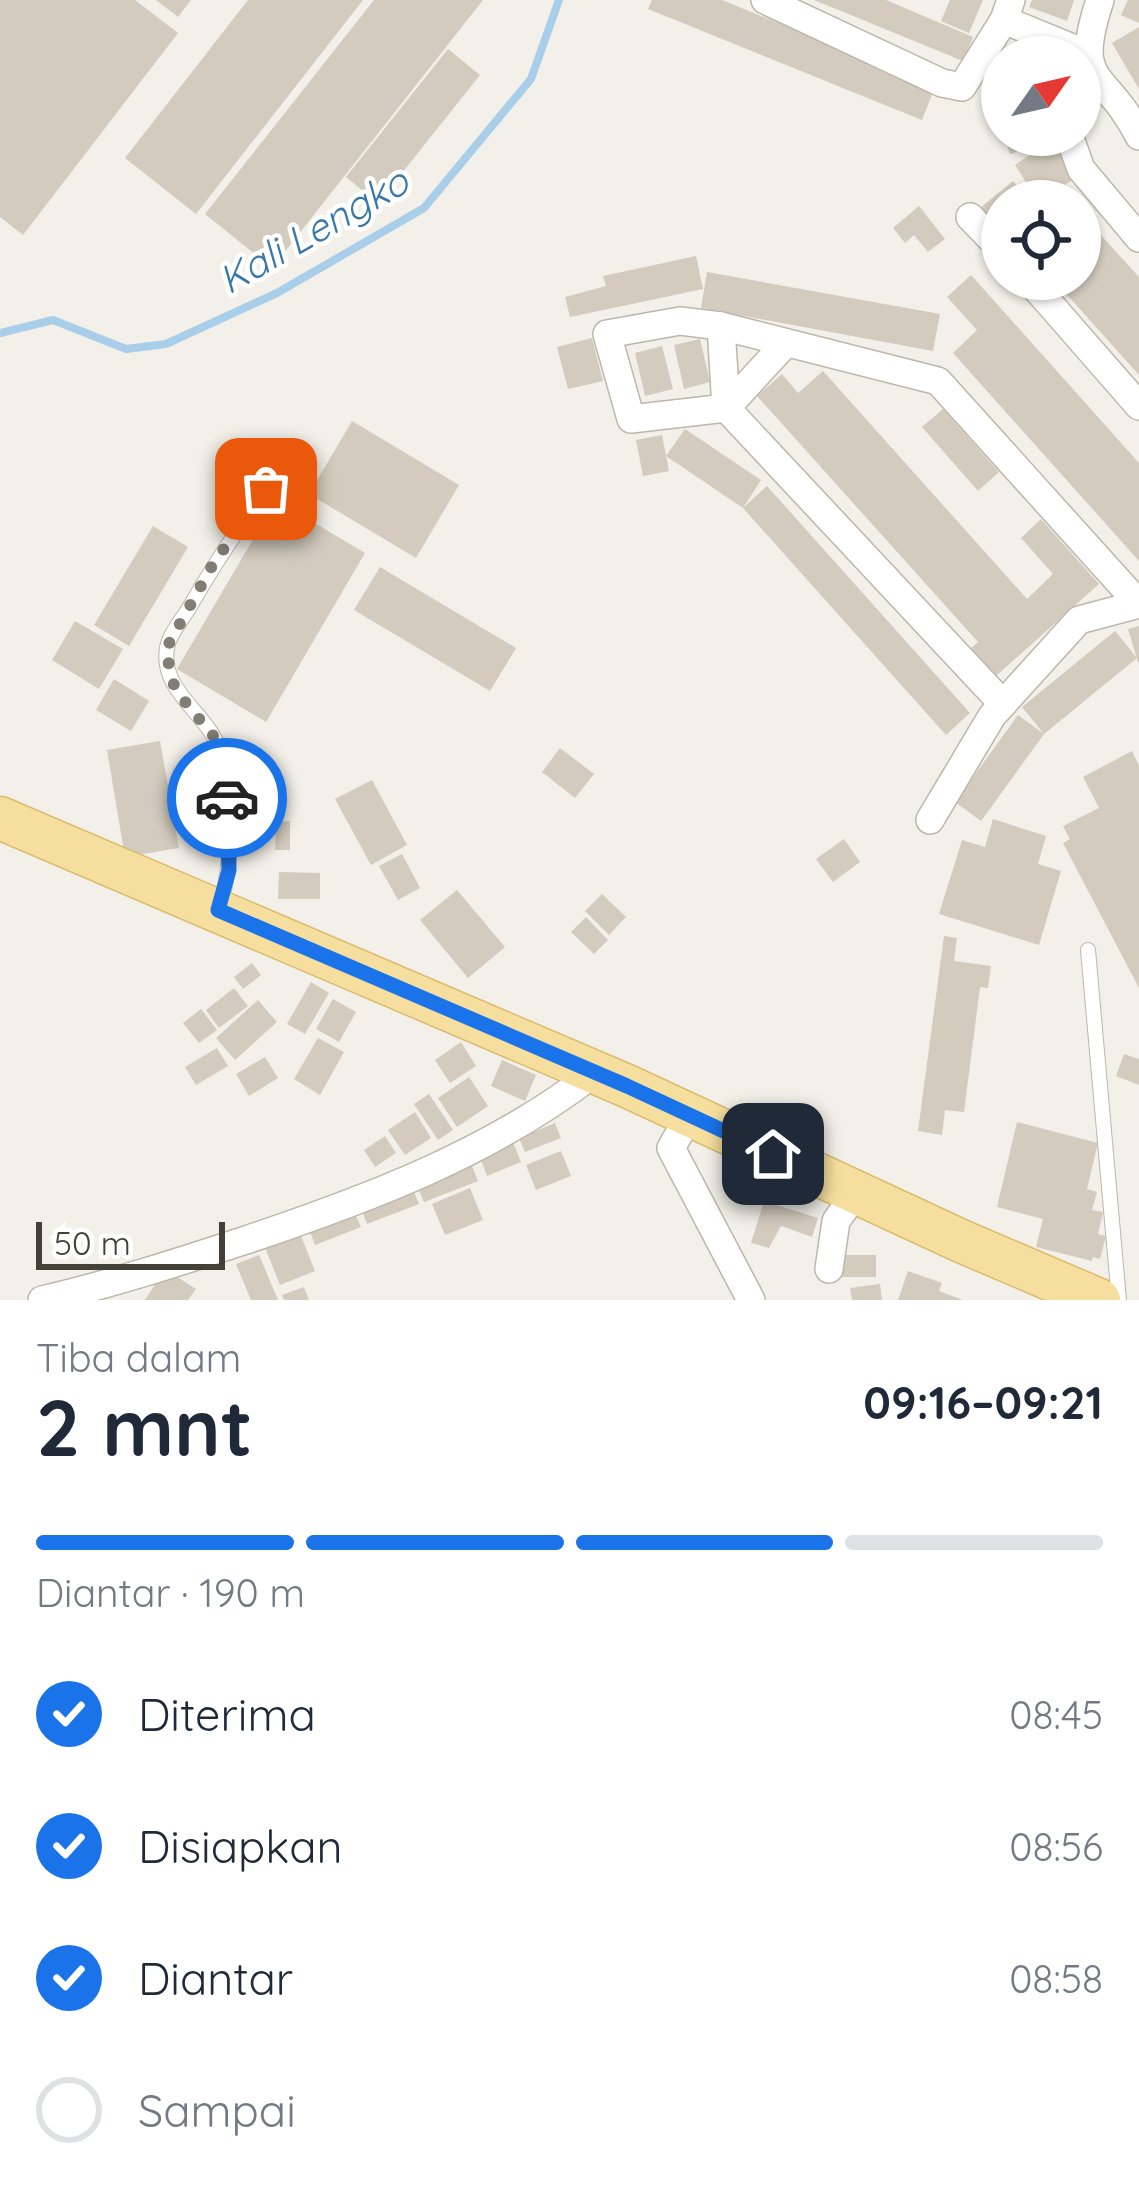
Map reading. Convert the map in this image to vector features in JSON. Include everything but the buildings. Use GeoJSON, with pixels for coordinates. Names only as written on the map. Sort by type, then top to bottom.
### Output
{"type":"FeatureCollection","features":[{"type":"Feature","properties":{"kind":"main road"},"geometry":{"type":"LineString","coordinates":[[0,818],[690,1115],[1099,1300]]}},
{"type":"Feature","properties":{"kind":"street"},"geometry":{"type":"LineString","coordinates":[[765,0],[942,83],[962,87],[1008,10],[1043,36]]}},
{"type":"Feature","properties":{"kind":"street"},"geometry":{"type":"LineString","coordinates":[[1088,36],[1100,0]]}},
{"type":"Feature","properties":{"kind":"street"},"geometry":{"type":"LineString","coordinates":[[1101,85],[1130,117],[1139,136]]}},
{"type":"Feature","properties":{"kind":"street"},"geometry":{"type":"LineString","coordinates":[[1101,207],[1139,238]]}},
{"type":"Feature","properties":{"kind":"street"},"geometry":{"type":"LineString","coordinates":[[970,217],[981,228]]}},
{"type":"Feature","properties":{"kind":"street"},"geometry":{"type":"LineString","coordinates":[[1046,300],[1139,406]]}},
{"type":"Feature","properties":{"kind":"street"},"geometry":{"type":"LineString","coordinates":[[785,344],[726,408],[631,419],[607,334],[680,321],[721,326],[938,381],[1139,604],[1079,620],[992,716],[930,820]]}},
{"type":"Feature","properties":{"kind":"street"},"geometry":{"type":"LineString","coordinates":[[721,326],[726,408],[1003,704]]}},
{"type":"Feature","properties":{"kind":"street"},"geometry":{"type":"LineString","coordinates":[[42,1300],[357,1203],[543,1112],[594,1073]]}},
{"type":"Feature","properties":{"kind":"street"},"geometry":{"type":"LineString","coordinates":[[690,1115],[671,1148],[751,1300]]}},
{"type":"Feature","properties":{"kind":"street"},"geometry":{"type":"LineString","coordinates":[[829,1269],[836,1221],[856,1192]]}},
{"type":"Feature","properties":{"kind":"lane"},"geometry":{"type":"LineString","coordinates":[[218,910],[229,870],[223,760],[215,738],[172,681],[166,649],[213,564],[266,489],[301,451]]}},
{"type":"Feature","properties":{"kind":"lane"},"geometry":{"type":"LineString","coordinates":[[1088,950],[1119,1300]]}},
{"type":"Feature","properties":{"kind":"waterway","name":"Kali Lengko"},"geometry":{"type":"LineString","coordinates":[[0,333],[53,320],[126,349],[166,344],[277,293],[424,208],[531,79],[559,0]]}},
{"type":"Feature","properties":{"kind":"way so far"},"geometry":{"type":"LineString","coordinates":[[227,798],[215,738],[172,681],[166,649],[213,564],[266,489]]}},
{"type":"Feature","properties":{"kind":"route"},"geometry":{"type":"LineString","coordinates":[[227,798],[229,870],[218,910],[773,1154]]}}]}
